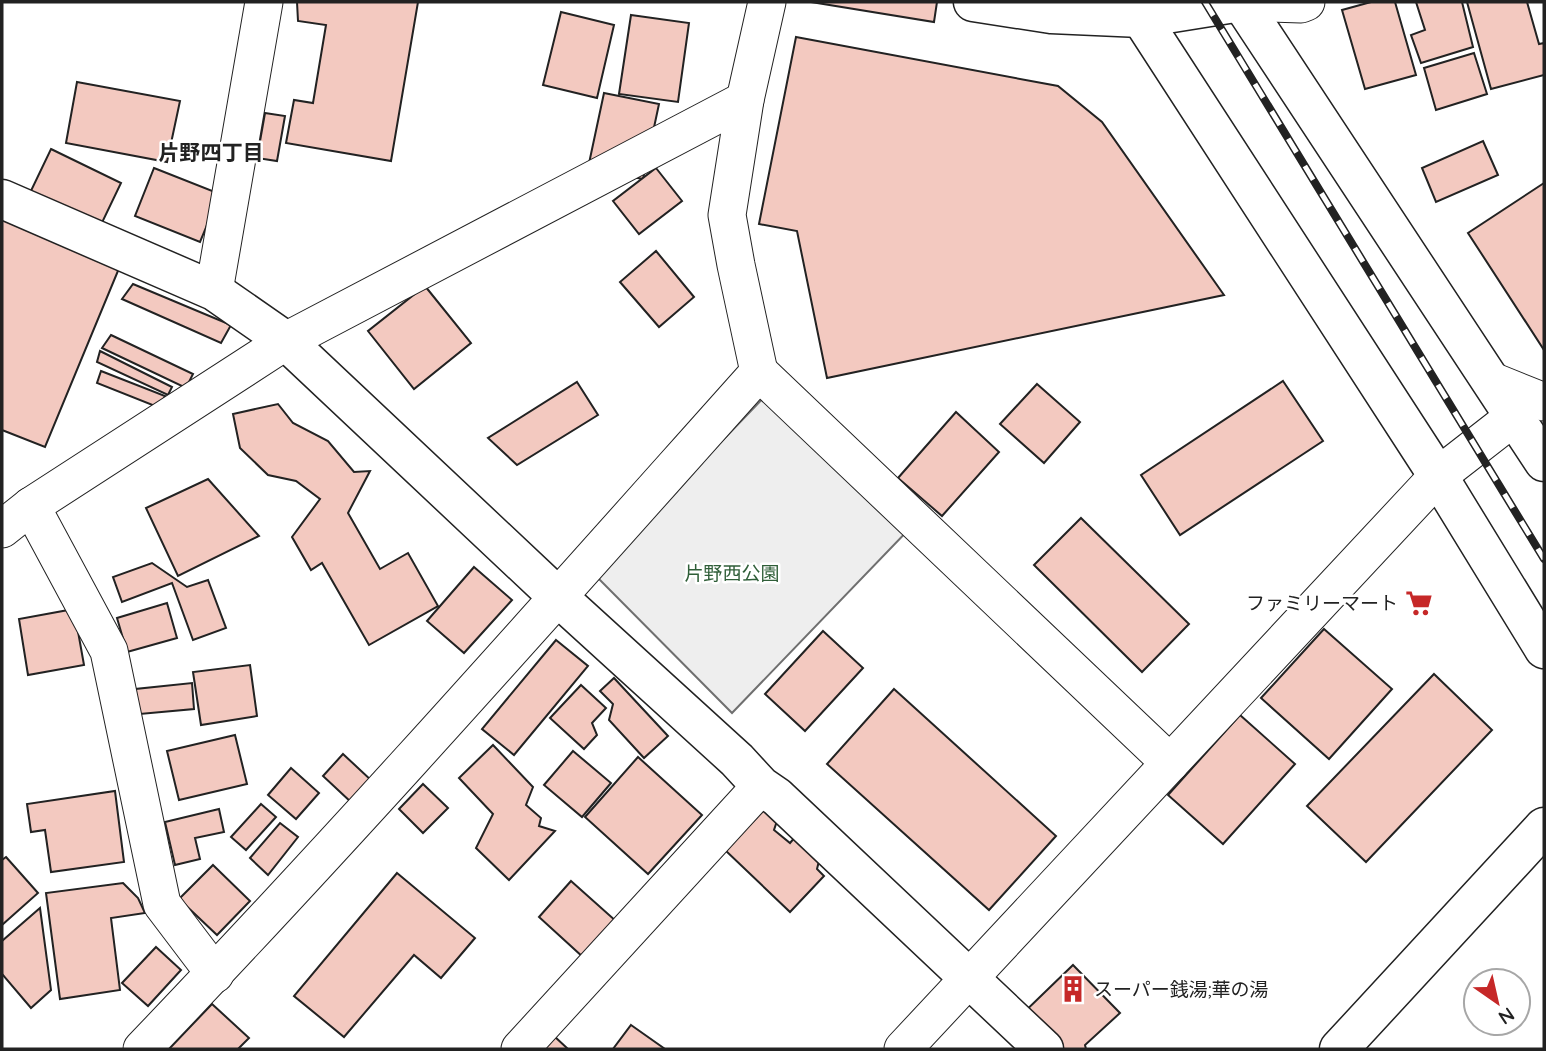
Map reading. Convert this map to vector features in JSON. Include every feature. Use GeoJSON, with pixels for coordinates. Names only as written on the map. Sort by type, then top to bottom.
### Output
{"type":"FeatureCollection","features":[{"type":"Feature","properties":{"kind":"main road"},"geometry":{"type":"LineString","coordinates":[[973,2],[1051,14],[1241,2],[1492,381],[1530,409],[1544,462]]}},
{"type":"Feature","properties":{"kind":"main road"},"geometry":{"type":"LineString","coordinates":[[1136,10],[1438,476],[1544,649]]}},
{"type":"Feature","properties":{"kind":"main road"},"geometry":{"type":"LineString","coordinates":[[2,199],[214,290],[286,341],[1044,1049]]}},
{"type":"Feature","properties":{"kind":"main road"},"geometry":{"type":"LineString","coordinates":[[1339,1049],[1544,827]]}},
{"type":"Feature","properties":{"kind":"street"},"geometry":{"type":"LineString","coordinates":[[214,290],[264,2]]}},
{"type":"Feature","properties":{"kind":"street"},"geometry":{"type":"LineString","coordinates":[[767,2],[745,100],[727,215],[759,372],[1170,763]]}},
{"type":"Feature","properties":{"kind":"street"},"geometry":{"type":"LineString","coordinates":[[1241,2],[1306,2]]}},
{"type":"Feature","properties":{"kind":"street"},"geometry":{"type":"LineString","coordinates":[[2,529],[32,506],[286,341],[745,100]]}},
{"type":"Feature","properties":{"kind":"street"},"geometry":{"type":"LineString","coordinates":[[142,1049],[215,974],[759,372]]}},
{"type":"Feature","properties":{"kind":"street"},"geometry":{"type":"LineString","coordinates":[[903,1049],[1438,476],[1530,409]]}},
{"type":"Feature","properties":{"kind":"street"},"geometry":{"type":"LineString","coordinates":[[32,506],[109,651],[162,904],[215,974]]}},
{"type":"Feature","properties":{"kind":"street"},"geometry":{"type":"LineString","coordinates":[[520,1049],[761,786]]}},
{"type":"Feature","properties":{"kind":"green space","name":"片野西公園"},"geometry":{"type":"Polygon","coordinates":[[[775,386],[915,523],[732,713],[594,574],[775,386]]]}},
{"type":"Feature","properties":{"kind":"building"},"geometry":{"type":"Polygon","coordinates":[[[297,2],[418,2],[391,161],[286,143],[294,100],[313,103],[326,25],[298,21],[297,2]]]}},
{"type":"Feature","properties":{"kind":"building"},"geometry":{"type":"Polygon","coordinates":[[[811,2],[937,2],[934,22],[811,2]]]}},
{"type":"Feature","properties":{"kind":"building"},"geometry":{"type":"Polygon","coordinates":[[[1371,2],[1395,2],[1416,75],[1365,89],[1342,10],[1371,2]]]}},
{"type":"Feature","properties":{"kind":"building"},"geometry":{"type":"Polygon","coordinates":[[[1416,2],[1462,2],[1473,47],[1421,63],[1411,35],[1425,30],[1416,2]]]}},
{"type":"Feature","properties":{"kind":"building"},"geometry":{"type":"Polygon","coordinates":[[[1467,2],[1527,2],[1539,44],[1544,43],[1544,75],[1491,89],[1467,2]]]}},
{"type":"Feature","properties":{"kind":"building"},"geometry":{"type":"Polygon","coordinates":[[[561,12],[614,25],[597,98],[543,85],[561,12]]]}},
{"type":"Feature","properties":{"kind":"building"},"geometry":{"type":"Polygon","coordinates":[[[631,15],[689,23],[678,102],[619,94],[631,15]]]}},
{"type":"Feature","properties":{"kind":"building"},"geometry":{"type":"Polygon","coordinates":[[[796,37],[1058,86],[1102,122],[1224,295],[827,378],[797,231],[759,224],[796,37]]]}},
{"type":"Feature","properties":{"kind":"building"},"geometry":{"type":"Polygon","coordinates":[[[1474,53],[1487,94],[1436,110],[1424,68],[1474,53]]]}},
{"type":"Feature","properties":{"kind":"building"},"geometry":{"type":"Polygon","coordinates":[[[77,82],[180,101],[167,162],[66,143],[77,82]]]}},
{"type":"Feature","properties":{"kind":"building"},"geometry":{"type":"Polygon","coordinates":[[[604,93],[659,104],[643,179],[588,168],[604,93]]]}},
{"type":"Feature","properties":{"kind":"building"},"geometry":{"type":"Polygon","coordinates":[[[265,113],[285,116],[277,161],[257,158],[265,113]]]}},
{"type":"Feature","properties":{"kind":"building"},"geometry":{"type":"Polygon","coordinates":[[[1483,141],[1498,175],[1436,202],[1422,168],[1483,141]]]}},
{"type":"Feature","properties":{"kind":"building"},"geometry":{"type":"Polygon","coordinates":[[[51,149],[121,183],[98,231],[28,197],[51,149]]]}},
{"type":"Feature","properties":{"kind":"building"},"geometry":{"type":"Polygon","coordinates":[[[154,168],[220,194],[200,242],[135,216],[154,168]]]}},
{"type":"Feature","properties":{"kind":"building"},"geometry":{"type":"Polygon","coordinates":[[[656,168],[682,201],[639,234],[613,201],[656,168]]]}},
{"type":"Feature","properties":{"kind":"building"},"geometry":{"type":"Polygon","coordinates":[[[1544,183],[1544,350],[1468,233],[1544,183]]]}},
{"type":"Feature","properties":{"kind":"building"},"geometry":{"type":"Polygon","coordinates":[[[2,217],[120,266],[45,447],[2,430],[2,217]]]}},
{"type":"Feature","properties":{"kind":"building"},"geometry":{"type":"Polygon","coordinates":[[[656,251],[694,297],[659,327],[620,282],[656,251]]]}},
{"type":"Feature","properties":{"kind":"building"},"geometry":{"type":"Polygon","coordinates":[[[133,284],[231,325],[221,343],[122,299],[133,284]]]}},
{"type":"Feature","properties":{"kind":"building"},"geometry":{"type":"Polygon","coordinates":[[[425,286],[471,343],[414,389],[368,331],[425,286]]]}},
{"type":"Feature","properties":{"kind":"building"},"geometry":{"type":"Polygon","coordinates":[[[111,335],[193,374],[186,388],[102,348],[111,335]]]}},
{"type":"Feature","properties":{"kind":"building"},"geometry":{"type":"Polygon","coordinates":[[[100,351],[172,387],[168,395],[97,362],[100,351]]]}},
{"type":"Feature","properties":{"kind":"building"},"geometry":{"type":"Polygon","coordinates":[[[101,371],[165,396],[160,408],[97,383],[101,371]]]}},
{"type":"Feature","properties":{"kind":"building"},"geometry":{"type":"Polygon","coordinates":[[[1283,381],[1323,441],[1180,535],[1141,475],[1283,381]]]}},
{"type":"Feature","properties":{"kind":"building"},"geometry":{"type":"Polygon","coordinates":[[[577,382],[598,415],[517,465],[488,438],[577,382]]]}},
{"type":"Feature","properties":{"kind":"building"},"geometry":{"type":"Polygon","coordinates":[[[1037,384],[1080,422],[1044,463],[1000,424],[1037,384]]]}},
{"type":"Feature","properties":{"kind":"building"},"geometry":{"type":"Polygon","coordinates":[[[278,404],[293,423],[328,441],[354,472],[370,471],[348,513],[380,569],[408,553],[438,606],[369,645],[322,563],[311,570],[292,537],[320,499],[296,481],[268,475],[240,448],[233,414],[278,404]]]}},
{"type":"Feature","properties":{"kind":"building"},"geometry":{"type":"Polygon","coordinates":[[[956,412],[999,452],[942,516],[898,478],[956,412]]]}},
{"type":"Feature","properties":{"kind":"building"},"geometry":{"type":"Polygon","coordinates":[[[208,479],[259,536],[178,576],[146,508],[208,479]]]}},
{"type":"Feature","properties":{"kind":"building"},"geometry":{"type":"Polygon","coordinates":[[[1081,518],[1189,624],[1142,672],[1034,565],[1081,518]]]}},
{"type":"Feature","properties":{"kind":"building"},"geometry":{"type":"Polygon","coordinates":[[[152,563],[187,587],[208,580],[226,628],[193,640],[172,583],[122,602],[113,577],[152,563]]]}},
{"type":"Feature","properties":{"kind":"building"},"geometry":{"type":"Polygon","coordinates":[[[474,567],[512,600],[464,653],[427,621],[474,567]]]}},
{"type":"Feature","properties":{"kind":"building"},"geometry":{"type":"Polygon","coordinates":[[[167,603],[177,638],[127,652],[117,618],[167,603]]]}},
{"type":"Feature","properties":{"kind":"building"},"geometry":{"type":"Polygon","coordinates":[[[74,609],[84,665],[28,675],[19,619],[74,609]]]}},
{"type":"Feature","properties":{"kind":"building"},"geometry":{"type":"Polygon","coordinates":[[[1324,629],[1392,689],[1329,759],[1261,698],[1324,629]]]}},
{"type":"Feature","properties":{"kind":"building"},"geometry":{"type":"Polygon","coordinates":[[[823,631],[863,668],[805,731],[765,694],[823,631]]]}},
{"type":"Feature","properties":{"kind":"building"},"geometry":{"type":"Polygon","coordinates":[[[556,640],[588,666],[514,755],[482,729],[556,640]]]}},
{"type":"Feature","properties":{"kind":"building"},"geometry":{"type":"Polygon","coordinates":[[[250,665],[257,716],[201,725],[193,672],[250,665]]]}},
{"type":"Feature","properties":{"kind":"building"},"geometry":{"type":"Polygon","coordinates":[[[1434,674],[1492,730],[1366,862],[1307,806],[1434,674]]]}},
{"type":"Feature","properties":{"kind":"building"},"geometry":{"type":"Polygon","coordinates":[[[614,678],[668,736],[644,758],[609,720],[613,704],[600,691],[614,678]]]}},
{"type":"Feature","properties":{"kind":"building"},"geometry":{"type":"Polygon","coordinates":[[[192,683],[194,709],[129,715],[126,690],[192,683]]]}},
{"type":"Feature","properties":{"kind":"building"},"geometry":{"type":"Polygon","coordinates":[[[581,685],[606,708],[592,723],[597,735],[584,749],[550,718],[581,685]]]}},
{"type":"Feature","properties":{"kind":"building"},"geometry":{"type":"Polygon","coordinates":[[[894,689],[1056,836],[989,910],[827,764],[894,689]]]}},
{"type":"Feature","properties":{"kind":"building"},"geometry":{"type":"Polygon","coordinates":[[[1240,715],[1295,764],[1223,844],[1168,795],[1240,715]]]}},
{"type":"Feature","properties":{"kind":"building"},"geometry":{"type":"Polygon","coordinates":[[[235,735],[247,784],[179,800],[167,751],[235,735]]]}},
{"type":"Feature","properties":{"kind":"building"},"geometry":{"type":"Polygon","coordinates":[[[493,745],[533,787],[526,805],[541,818],[539,826],[555,831],[509,880],[476,848],[493,814],[459,778],[493,745]]]}},
{"type":"Feature","properties":{"kind":"building"},"geometry":{"type":"Polygon","coordinates":[[[573,751],[611,783],[582,817],[544,785],[573,751]]]}},
{"type":"Feature","properties":{"kind":"building"},"geometry":{"type":"Polygon","coordinates":[[[343,754],[372,781],[352,803],[323,776],[343,754]]]}},
{"type":"Feature","properties":{"kind":"building"},"geometry":{"type":"Polygon","coordinates":[[[638,757],[702,815],[648,874],[585,817],[638,757]]]}},
{"type":"Feature","properties":{"kind":"building"},"geometry":{"type":"Polygon","coordinates":[[[291,768],[319,793],[296,819],[268,795],[291,768]]]}},
{"type":"Feature","properties":{"kind":"building"},"geometry":{"type":"Polygon","coordinates":[[[423,784],[448,808],[423,833],[399,809],[423,784]]]}},
{"type":"Feature","properties":{"kind":"building"},"geometry":{"type":"Polygon","coordinates":[[[115,791],[124,862],[51,872],[45,830],[31,832],[27,804],[115,791]]]}},
{"type":"Feature","properties":{"kind":"building"},"geometry":{"type":"Polygon","coordinates":[[[261,804],[276,817],[246,850],[231,837],[261,804]]]}},
{"type":"Feature","properties":{"kind":"building"},"geometry":{"type":"Polygon","coordinates":[[[767,807],[778,818],[774,830],[790,843],[796,836],[820,857],[817,869],[824,876],[790,912],[725,850],[767,807]]]}},
{"type":"Feature","properties":{"kind":"building"},"geometry":{"type":"Polygon","coordinates":[[[219,809],[224,832],[195,838],[200,859],[175,865],[165,822],[219,809]]]}},
{"type":"Feature","properties":{"kind":"building"},"geometry":{"type":"Polygon","coordinates":[[[280,823],[298,837],[268,875],[250,858],[280,823]]]}},
{"type":"Feature","properties":{"kind":"building"},"geometry":{"type":"Polygon","coordinates":[[[6,857],[38,893],[2,925],[2,860],[6,857]]]}},
{"type":"Feature","properties":{"kind":"building"},"geometry":{"type":"Polygon","coordinates":[[[213,865],[250,901],[217,935],[179,899],[213,865]]]}},
{"type":"Feature","properties":{"kind":"building"},"geometry":{"type":"Polygon","coordinates":[[[397,873],[475,938],[441,978],[414,955],[344,1037],[294,996],[397,873]]]}},
{"type":"Feature","properties":{"kind":"building"},"geometry":{"type":"Polygon","coordinates":[[[571,881],[617,922],[584,958],[539,917],[571,881]]]}},
{"type":"Feature","properties":{"kind":"building"},"geometry":{"type":"Polygon","coordinates":[[[123,883],[138,898],[145,913],[111,918],[120,990],[60,999],[46,893],[123,883]]]}},
{"type":"Feature","properties":{"kind":"building"},"geometry":{"type":"Polygon","coordinates":[[[40,908],[51,990],[31,1008],[2,974],[2,941],[40,908]]]}},
{"type":"Feature","properties":{"kind":"building"},"geometry":{"type":"Polygon","coordinates":[[[156,947],[181,970],[148,1006],[122,983],[156,947]]]}},
{"type":"Feature","properties":{"kind":"building","name":"スーパー銭湯;華の湯"},"geometry":{"type":"Polygon","coordinates":[[[1073,965],[1120,1013],[1085,1045],[1086,1049],[1014,1049],[1014,1022],[1073,965]]]}},
{"type":"Feature","properties":{"kind":"building"},"geometry":{"type":"Polygon","coordinates":[[[212,1004],[249,1038],[238,1049],[169,1049],[212,1004]]]}},
{"type":"Feature","properties":{"kind":"building"},"geometry":{"type":"Polygon","coordinates":[[[631,1025],[665,1049],[613,1049],[631,1025]]]}},
{"type":"Feature","properties":{"kind":"building"},"geometry":{"type":"Polygon","coordinates":[[[554,1036],[568,1049],[542,1049],[554,1036]]]}},
{"type":"Feature","properties":{"kind":"railway"},"geometry":{"type":"LineString","coordinates":[[1205,2],[1544,559]]}},
{"type":"Feature","properties":{"kind":"place","name":"ファミリーマート"},"geometry":{"type":"Point","coordinates":[1419,603]}},
{"type":"Feature","properties":{"kind":"place","name":"スーパー銭湯;華の湯"},"geometry":{"type":"Point","coordinates":[1073,989]}},
{"type":"Feature","properties":{"kind":"district","name":"片野四丁目"},"geometry":{"type":"Point","coordinates":[211,152]}}]}
